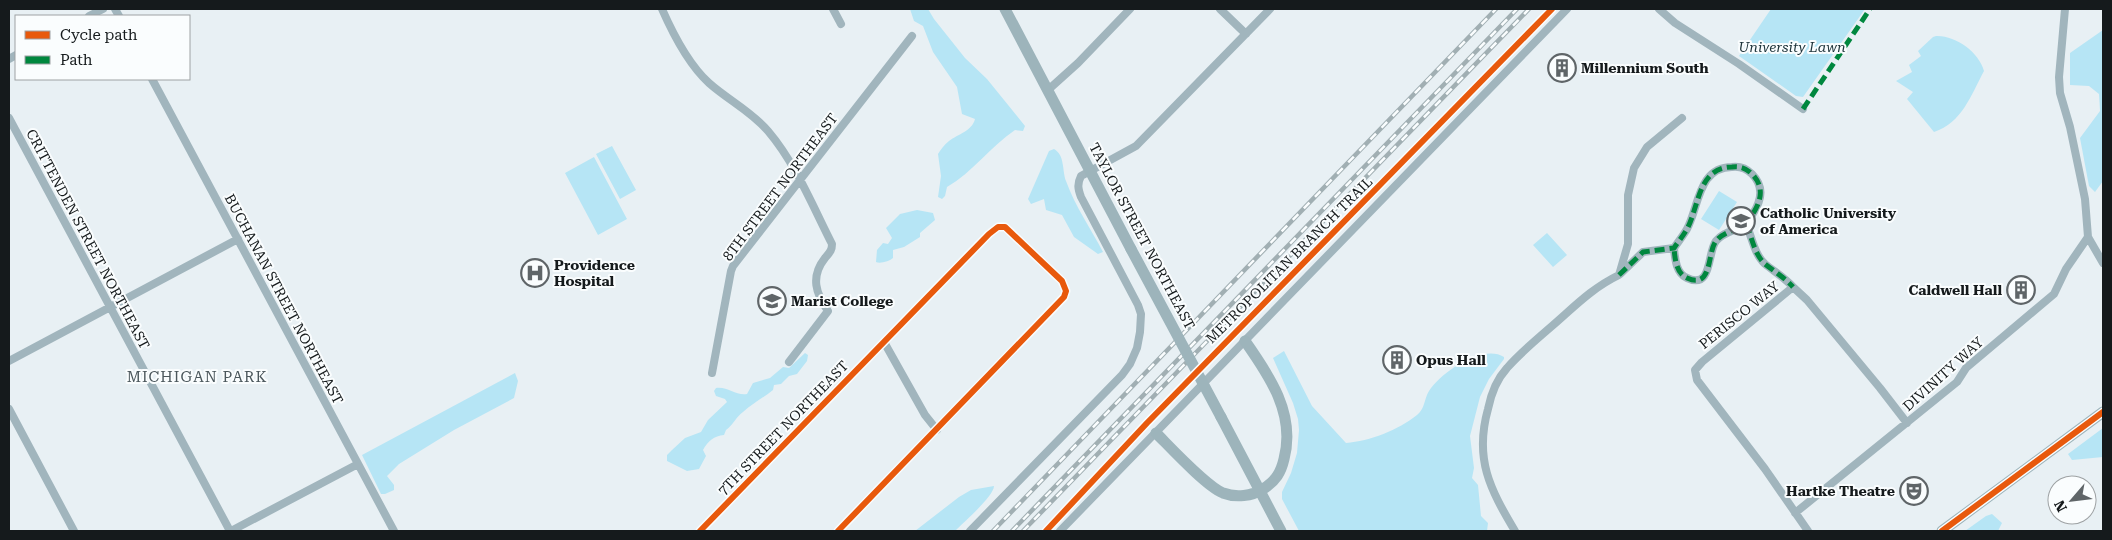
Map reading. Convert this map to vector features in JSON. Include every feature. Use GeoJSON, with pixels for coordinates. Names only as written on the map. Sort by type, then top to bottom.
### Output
{"type":"FeatureCollection","features":[{"type":"Feature","properties":{"kind":"main road","name":"TAYLOR STREET NORTHEAST"},"geometry":{"type":"LineString","coordinates":[[1005,9],[1281,531]]}},
{"type":"Feature","properties":{"kind":"main road"},"geometry":{"type":"LineString","coordinates":[[1156,433],[1219,491],[1235,496],[1246,495],[1260,491],[1272,483],[1280,473],[1286,450],[1287,426],[1278,395],[1245,340]]}},
{"type":"Feature","properties":{"kind":"main road"},"geometry":{"type":"LineString","coordinates":[[1942,531],[2103,412]]}},
{"type":"Feature","properties":{"kind":"street"},"geometry":{"type":"LineString","coordinates":[[91,15],[103,9]]}},
{"type":"Feature","properties":{"kind":"street"},"geometry":{"type":"LineString","coordinates":[[833,9],[842,24]]}},
{"type":"Feature","properties":{"kind":"street"},"geometry":{"type":"LineString","coordinates":[[1048,90],[1078,63],[1130,9]]}},
{"type":"Feature","properties":{"kind":"street"},"geometry":{"type":"LineString","coordinates":[[1220,9],[1246,34]]}},
{"type":"Feature","properties":{"kind":"street"},"geometry":{"type":"LineString","coordinates":[[970,531],[1122,375],[1130,364],[1137,348],[1141,327],[1138,305],[1078,189],[1078,182],[1081,176],[1136,146],[1270,9]]}},
{"type":"Feature","properties":{"kind":"street"},"geometry":{"type":"LineString","coordinates":[[1060,531],[1567,9]]}},
{"type":"Feature","properties":{"kind":"street"},"geometry":{"type":"LineString","coordinates":[[1659,9],[1675,23],[1739,64],[1803,109]]}},
{"type":"Feature","properties":{"kind":"street"},"geometry":{"type":"LineString","coordinates":[[2064,9],[2059,77],[2060,93],[2070,127],[2085,199],[2088,237],[2103,263]]}},
{"type":"Feature","properties":{"kind":"street"},"geometry":{"type":"LineString","coordinates":[[664,10],[694,66],[709,83],[741,106],[763,126],[781,149],[832,248],[819,267],[816,281],[818,297],[828,311],[789,362]]}},
{"type":"Feature","properties":{"kind":"street","name":"8TH STREET NORTHEAST"},"geometry":{"type":"LineString","coordinates":[[712,373],[730,271],[912,36]]}},
{"type":"Feature","properties":{"kind":"street","name":"BUCHANAN STREET NORTHEAST"},"geometry":{"type":"LineString","coordinates":[[153,80],[394,531]]}},
{"type":"Feature","properties":{"kind":"street","name":"CRITTENDEN STREET NORTHEAST"},"geometry":{"type":"LineString","coordinates":[[9,118],[230,531]]}},
{"type":"Feature","properties":{"kind":"street"},"geometry":{"type":"LineString","coordinates":[[1619,275],[1628,244],[1628,195],[1634,168],[1652,142],[1682,118]]}},
{"type":"Feature","properties":{"kind":"street"},"geometry":{"type":"LineString","coordinates":[[1739,166],[1745,168],[1756,179],[1761,195],[1759,205],[1746,224],[1729,231],[1715,242],[1710,253],[1708,272],[1698,280],[1690,280],[1683,276],[1676,265],[1674,248],[1687,230],[1701,188],[1709,176],[1720,168],[1739,166]]}},
{"type":"Feature","properties":{"kind":"street"},"geometry":{"type":"LineString","coordinates":[[1746,224],[1759,256],[1765,264],[1785,278],[1793,287]]}},
{"type":"Feature","properties":{"kind":"street","name":"7TH STREET NORTHEAST"},"geometry":{"type":"LineString","coordinates":[[700,531],[988,234],[998,227],[1005,228],[1011,231],[1062,281],[1066,291],[1064,297],[937,430]]}},
{"type":"Feature","properties":{"kind":"street","name":"DIVINITY WAY"},"geometry":{"type":"LineString","coordinates":[[1795,513],[1956,382],[1966,368],[2054,294],[2066,269],[2088,237]]}},
{"type":"Feature","properties":{"kind":"street"},"geometry":{"type":"LineString","coordinates":[[9,360],[238,239]]}},
{"type":"Feature","properties":{"kind":"street"},"geometry":{"type":"LineString","coordinates":[[1515,531],[1495,498],[1487,476],[1483,455],[1482,433],[1491,395],[1507,368],[1599,285],[1619,275],[1642,252],[1674,248]]}},
{"type":"Feature","properties":{"kind":"street","name":"PERISCO WAY"},"geometry":{"type":"LineString","coordinates":[[1808,531],[1765,469],[1697,380],[1695,370],[1702,362],[1793,287],[1807,300],[1907,423]]}},
{"type":"Feature","properties":{"kind":"street"},"geometry":{"type":"LineString","coordinates":[[838,531],[937,430],[925,415],[884,342]]}},
{"type":"Feature","properties":{"kind":"street"},"geometry":{"type":"LineString","coordinates":[[9,408],[74,531]]}},
{"type":"Feature","properties":{"kind":"street"},"geometry":{"type":"LineString","coordinates":[[230,531],[358,464]]}},
{"type":"Feature","properties":{"kind":"green space"},"geometry":{"type":"Polygon","coordinates":[[[910,9],[928,9],[965,58],[987,79],[1025,126],[1023,131],[1015,130],[997,144],[965,174],[947,187],[945,196],[942,199],[938,197],[941,176],[938,154],[949,141],[971,127],[975,119],[962,114],[957,87],[933,52],[923,26],[914,21],[910,9]]]}},
{"type":"Feature","properties":{"kind":"green space","name":"University Lawn"},"geometry":{"type":"Polygon","coordinates":[[[1771,9],[1865,9],[1803,97],[1796,96],[1739,56],[1771,9]]]}},
{"type":"Feature","properties":{"kind":"green space"},"geometry":{"type":"Polygon","coordinates":[[[2103,30],[2103,181],[2095,192],[2089,186],[2080,138],[2100,111],[2099,94],[2089,86],[2070,85],[2070,53],[2103,30]]]}},
{"type":"Feature","properties":{"kind":"green space"},"geometry":{"type":"Polygon","coordinates":[[[1936,36],[1951,38],[1972,51],[1984,71],[1959,115],[1944,128],[1934,132],[1907,99],[1913,92],[1896,81],[1912,72],[1909,65],[1921,56],[1918,51],[1936,36]]]}},
{"type":"Feature","properties":{"kind":"green space"},"geometry":{"type":"Polygon","coordinates":[[[612,146],[636,190],[620,199],[596,154],[612,146]]]}},
{"type":"Feature","properties":{"kind":"green space"},"geometry":{"type":"Polygon","coordinates":[[[1054,149],[1062,159],[1066,181],[1074,199],[1103,252],[1098,254],[1074,237],[1062,215],[1046,210],[1044,199],[1031,204],[1028,199],[1049,151],[1054,149]]]}},
{"type":"Feature","properties":{"kind":"green space"},"geometry":{"type":"Polygon","coordinates":[[[594,157],[627,219],[598,235],[565,173],[594,157]]]}},
{"type":"Feature","properties":{"kind":"green space"},"geometry":{"type":"Polygon","coordinates":[[[1719,191],[1737,202],[1719,230],[1701,219],[1719,191]]]}},
{"type":"Feature","properties":{"kind":"green space"},"geometry":{"type":"Polygon","coordinates":[[[917,210],[933,213],[935,220],[920,233],[920,237],[904,247],[893,250],[892,259],[876,262],[877,250],[883,243],[888,244],[892,238],[886,228],[900,214],[917,210]]]}},
{"type":"Feature","properties":{"kind":"green space"},"geometry":{"type":"Polygon","coordinates":[[[1547,233],[1567,255],[1553,267],[1533,245],[1547,233]]]}},
{"type":"Feature","properties":{"kind":"green space"},"geometry":{"type":"Polygon","coordinates":[[[1284,351],[1312,406],[1346,443],[1374,437],[1393,430],[1417,415],[1422,410],[1427,394],[1435,384],[1442,376],[1463,362],[1485,354],[1495,354],[1504,357],[1489,379],[1480,397],[1470,436],[1474,468],[1472,478],[1478,485],[1481,516],[1488,523],[1487,531],[1299,531],[1282,499],[1282,492],[1291,473],[1297,453],[1299,430],[1293,403],[1273,358],[1284,351]]]}},
{"type":"Feature","properties":{"kind":"green space"},"geometry":{"type":"Polygon","coordinates":[[[805,353],[808,355],[807,361],[797,374],[789,376],[781,384],[774,385],[773,390],[741,414],[726,430],[724,435],[717,436],[709,442],[703,450],[706,456],[699,469],[687,471],[667,461],[667,455],[672,450],[685,438],[701,432],[708,420],[727,402],[725,399],[716,396],[714,391],[716,388],[724,388],[739,394],[747,394],[753,383],[770,378],[783,367],[789,368],[805,353]]]}},
{"type":"Feature","properties":{"kind":"green space"},"geometry":{"type":"Polygon","coordinates":[[[515,373],[518,381],[514,398],[454,430],[399,464],[387,476],[394,485],[394,490],[381,494],[362,455],[515,373]]]}},
{"type":"Feature","properties":{"kind":"green space"},"geometry":{"type":"Polygon","coordinates":[[[2103,428],[2103,457],[2072,460],[2068,454],[2103,428]]]}},
{"type":"Feature","properties":{"kind":"green space"},"geometry":{"type":"Polygon","coordinates":[[[994,486],[984,503],[955,531],[915,531],[971,490],[994,486]]]}},
{"type":"Feature","properties":{"kind":"green space"},"geometry":{"type":"Polygon","coordinates":[[[1992,514],[2002,523],[1998,531],[1965,531],[1986,516],[1992,514]]]}},
{"type":"Feature","properties":{"kind":"railway"},"geometry":{"type":"LineString","coordinates":[[993,531],[1496,9]]}},
{"type":"Feature","properties":{"kind":"railway"},"geometry":{"type":"LineString","coordinates":[[1012,531],[1517,9]]}},
{"type":"Feature","properties":{"kind":"railway"},"geometry":{"type":"LineString","coordinates":[[1023,531],[1529,9]]}},
{"type":"Feature","properties":{"kind":"marked path"},"geometry":{"type":"LineString","coordinates":[[1803,109],[1870,9]]}},
{"type":"Feature","properties":{"kind":"marked path"},"geometry":{"type":"LineString","coordinates":[[1619,275],[1643,252],[1674,248],[1687,229],[1701,190],[1712,174],[1721,169],[1735,167],[1745,169],[1752,174],[1760,189],[1758,205],[1747,223],[1723,235],[1716,241],[1708,268],[1701,279],[1687,278],[1680,273],[1674,248]]}},
{"type":"Feature","properties":{"kind":"marked path"},"geometry":{"type":"LineString","coordinates":[[1746,224],[1761,260],[1793,287]]}},
{"type":"Feature","properties":{"kind":"cycle path","name":"METROPOLITAN BRANCH TRAIL"},"geometry":{"type":"LineString","coordinates":[[1046,531],[1147,423],[1552,9]]}},
{"type":"Feature","properties":{"kind":"cycle path"},"geometry":{"type":"LineString","coordinates":[[700,531],[989,234],[998,227],[1005,227],[1062,281],[1066,291],[1064,297],[838,531]]}},
{"type":"Feature","properties":{"kind":"cycle path"},"geometry":{"type":"LineString","coordinates":[[1942,531],[2103,412]]}},
{"type":"Feature","properties":{"kind":"place","name":"Millennium South"},"geometry":{"type":"Point","coordinates":[1562,68]}},
{"type":"Feature","properties":{"kind":"place","name":"Catholic University of America"},"geometry":{"type":"Point","coordinates":[1741,221]}},
{"type":"Feature","properties":{"kind":"place","name":"Providence Hospital"},"geometry":{"type":"Point","coordinates":[535,273]}},
{"type":"Feature","properties":{"kind":"place","name":"Caldwell Hall"},"geometry":{"type":"Point","coordinates":[2021,290]}},
{"type":"Feature","properties":{"kind":"place","name":"Marist College"},"geometry":{"type":"Point","coordinates":[772,301]}},
{"type":"Feature","properties":{"kind":"place","name":"Opus Hall"},"geometry":{"type":"Point","coordinates":[1397,360]}},
{"type":"Feature","properties":{"kind":"place","name":"Hartke Theatre"},"geometry":{"type":"Point","coordinates":[1914,491]}},
{"type":"Feature","properties":{"kind":"district","name":"MICHIGAN PARK"},"geometry":{"type":"Point","coordinates":[197,377]}}]}
